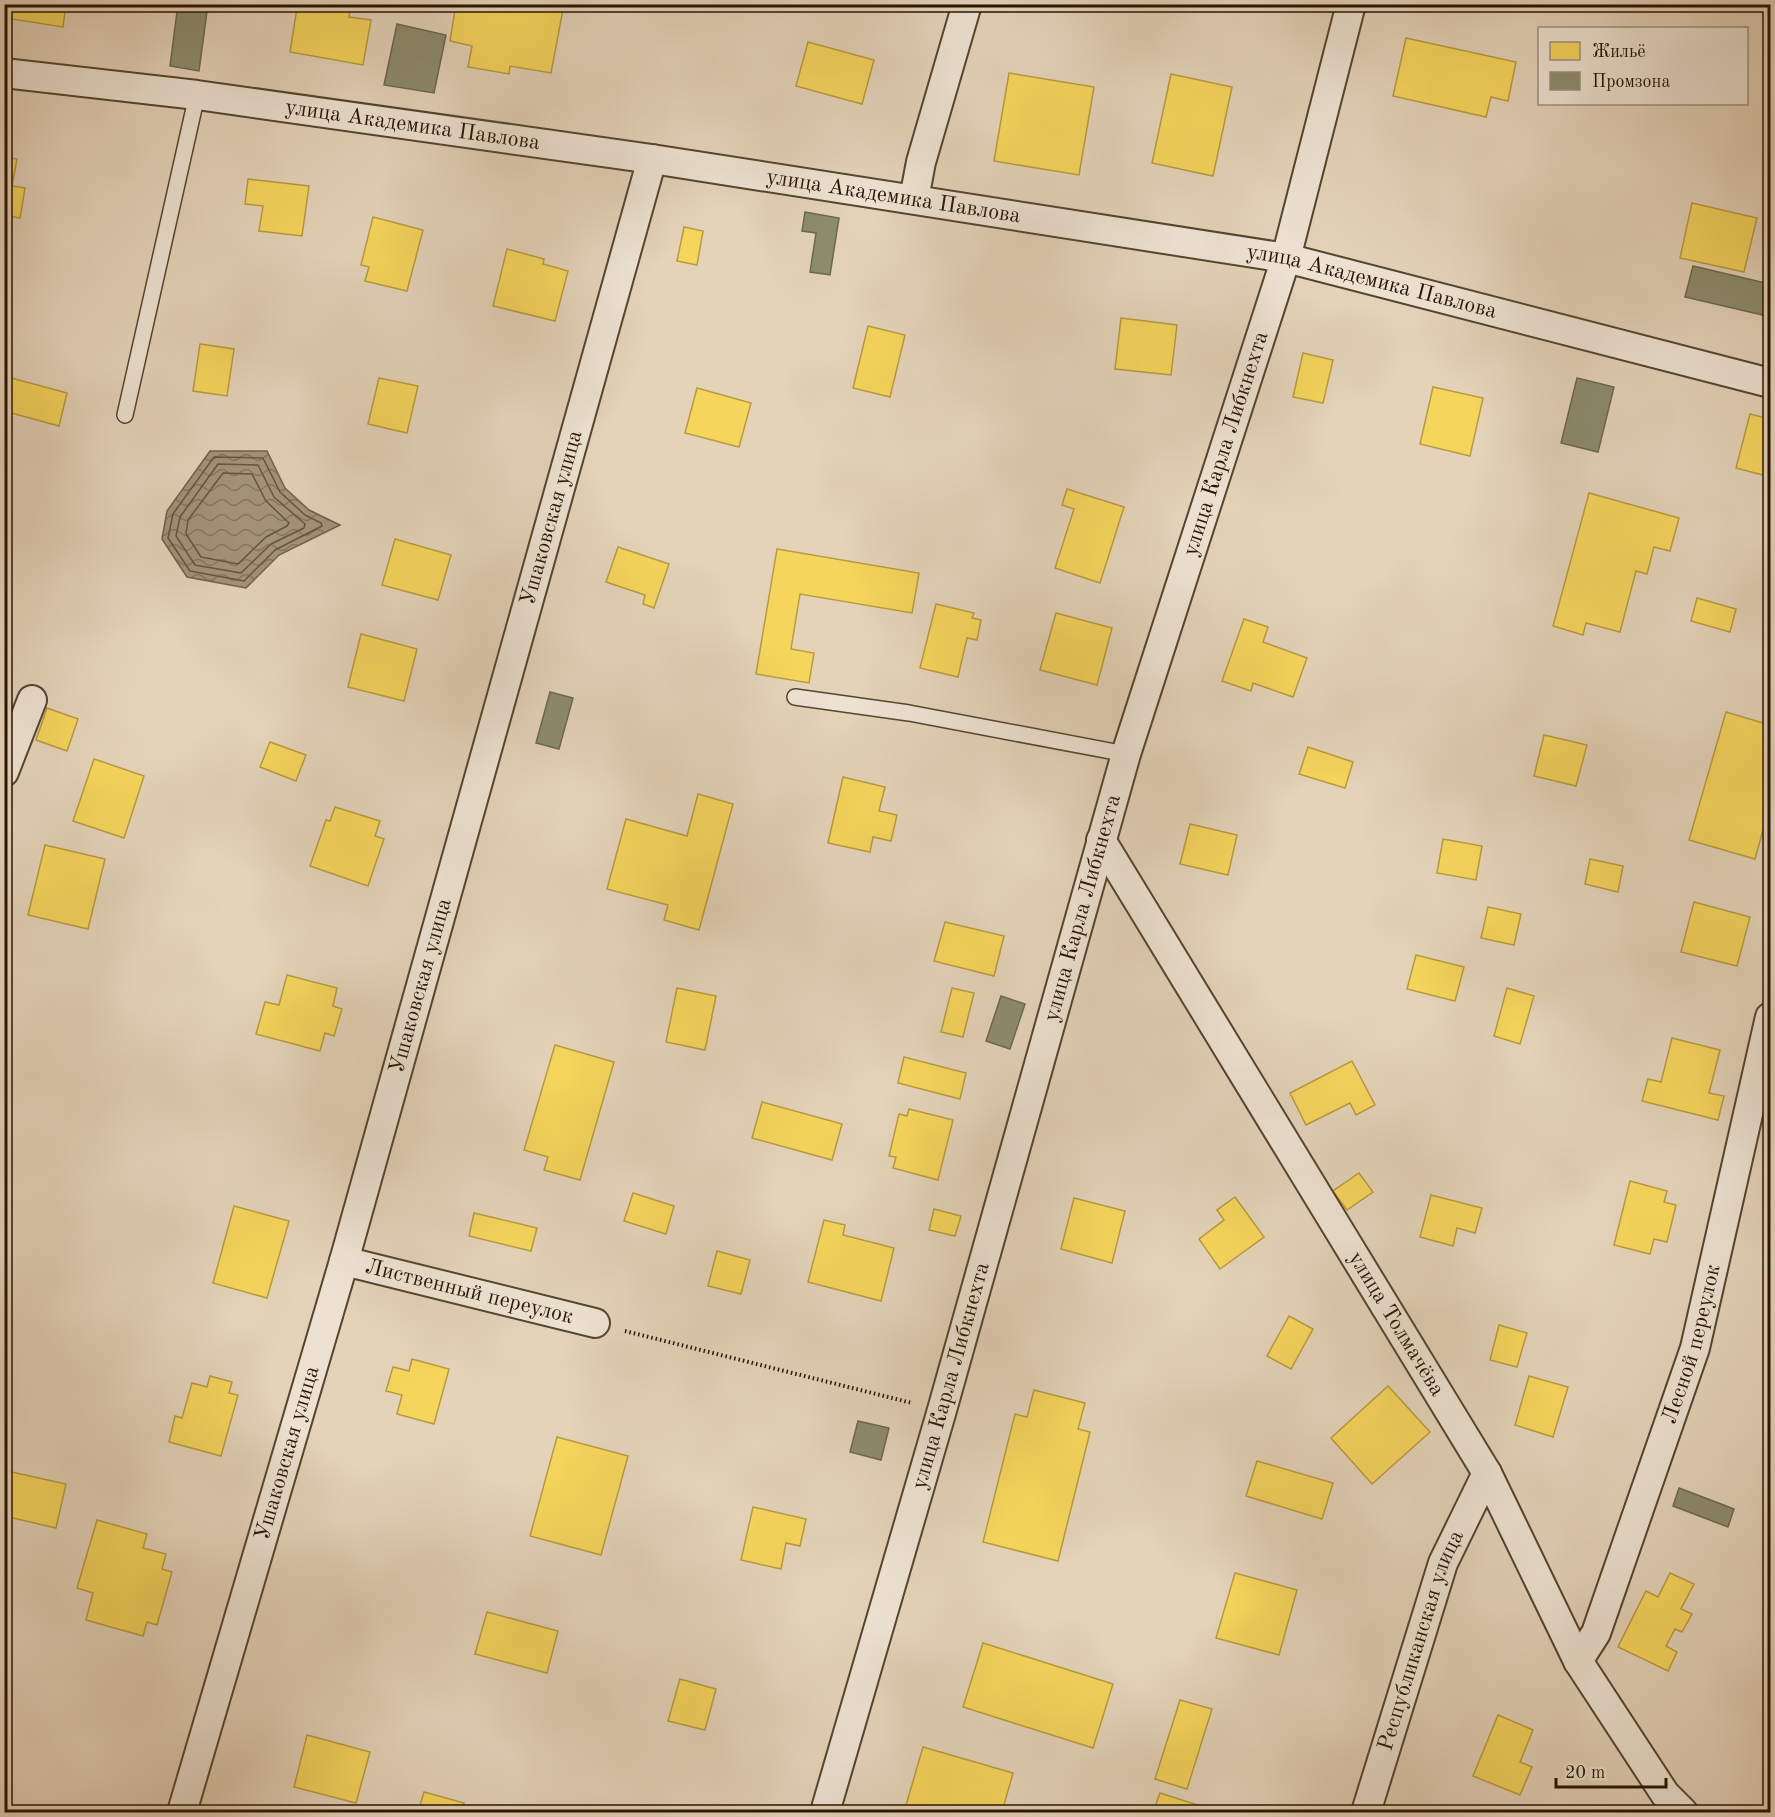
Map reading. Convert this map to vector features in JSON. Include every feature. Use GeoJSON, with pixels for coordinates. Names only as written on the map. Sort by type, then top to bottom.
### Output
{"type":"FeatureCollection","features":[{"type":"Feature","properties":{"kind":"street"},"geometry":{"type":"LineString","coordinates":[[914,199],[921,162],[967,4]]}},
{"type":"Feature","properties":{"kind":"street","name":"улица Карла Либкнехта"},"geometry":{"type":"LineString","coordinates":[[825,1812],[942,1410],[1126,754],[1286,258],[1351,4]]}},
{"type":"Feature","properties":{"kind":"street","name":"улица Академика Павлова"},"geometry":{"type":"LineString","coordinates":[[4,73],[197,95],[652,159],[1286,258],[1770,383]]}},
{"type":"Feature","properties":{"kind":"street","name":"Ушаковская улица"},"geometry":{"type":"LineString","coordinates":[[182,1812],[344,1261],[652,159]]}},
{"type":"Feature","properties":{"kind":"street"},"geometry":{"type":"LineString","coordinates":[[4,772],[32,700]]}},
{"type":"Feature","properties":{"kind":"street","name":"улица Толмачёва"},"geometry":{"type":"LineString","coordinates":[[1101,840],[1487,1473],[1578,1661],[1665,1794],[1683,1812]]}},
{"type":"Feature","properties":{"kind":"street","name":"Лесной переулок"},"geometry":{"type":"LineString","coordinates":[[1578,1661],[1596,1633],[1695,1348],[1770,1017]]}},
{"type":"Feature","properties":{"kind":"street","name":"Лиственный переулок"},"geometry":{"type":"LineString","coordinates":[[344,1261],[595,1323]]}},
{"type":"Feature","properties":{"kind":"street","name":"Республиканская улица"},"geometry":{"type":"LineString","coordinates":[[1366,1812],[1443,1563],[1487,1473]]}},
{"type":"Feature","properties":{"kind":"lane"},"geometry":{"type":"LineString","coordinates":[[125,414],[197,95]]}},
{"type":"Feature","properties":{"kind":"lane"},"geometry":{"type":"LineString","coordinates":[[795,697],[909,713],[1126,754]]}},
{"type":"Feature","properties":{"kind":"path"},"geometry":{"type":"LineString","coordinates":[[595,1323],[942,1410]]}},
{"type":"Feature","properties":{"kind":"water"},"geometry":{"type":"Polygon","coordinates":[[[210,451],[267,451],[285,488],[309,510],[340,525],[279,555],[246,588],[187,577],[162,539],[167,511],[210,451]]]}},
{"type":"Feature","properties":{"kind":"building: Жильё"},"geometry":{"type":"Polygon","coordinates":[[[8,4],[66,4],[63,27],[5,18],[8,4]]]}},
{"type":"Feature","properties":{"kind":"building: Жильё"},"geometry":{"type":"Polygon","coordinates":[[[319,4],[351,4],[349,17],[371,20],[363,65],[290,52],[297,8],[318,12],[319,4]]]}},
{"type":"Feature","properties":{"kind":"building: Жильё"},"geometry":{"type":"Polygon","coordinates":[[[456,4],[564,4],[551,73],[510,66],[509,74],[468,67],[472,46],[450,41],[456,4]]]}},
{"type":"Feature","properties":{"kind":"building: Жильё"},"geometry":{"type":"Polygon","coordinates":[[[1406,38],[1516,62],[1508,101],[1491,97],[1486,117],[1393,96],[1406,38]]]}},
{"type":"Feature","properties":{"kind":"building: Жильё"},"geometry":{"type":"Polygon","coordinates":[[[808,42],[874,60],[862,104],[796,86],[808,42]]]}},
{"type":"Feature","properties":{"kind":"building: Жильё"},"geometry":{"type":"Polygon","coordinates":[[[1009,73],[1094,87],[1079,175],[994,161],[1009,73]]]}},
{"type":"Feature","properties":{"kind":"building: Жильё"},"geometry":{"type":"Polygon","coordinates":[[[1171,74],[1232,87],[1213,176],[1152,163],[1171,74]]]}},
{"type":"Feature","properties":{"kind":"building: Жильё"},"geometry":{"type":"Polygon","coordinates":[[[4,157],[17,159],[12,186],[25,188],[20,218],[4,215],[4,157]]]}},
{"type":"Feature","properties":{"kind":"building: Жильё"},"geometry":{"type":"Polygon","coordinates":[[[248,179],[309,186],[302,236],[259,231],[263,206],[245,204],[248,179]]]}},
{"type":"Feature","properties":{"kind":"building: Жильё"},"geometry":{"type":"Polygon","coordinates":[[[1692,203],[1757,218],[1744,272],[1680,258],[1692,203]]]}},
{"type":"Feature","properties":{"kind":"building: Жильё"},"geometry":{"type":"Polygon","coordinates":[[[373,217],[423,230],[407,291],[365,281],[369,267],[361,265],[373,217]]]}},
{"type":"Feature","properties":{"kind":"building: Жильё"},"geometry":{"type":"Polygon","coordinates":[[[684,227],[703,231],[697,265],[677,261],[684,227]]]}},
{"type":"Feature","properties":{"kind":"building: Жильё"},"geometry":{"type":"Polygon","coordinates":[[[507,249],[544,259],[543,264],[568,271],[555,321],[493,306],[507,249]]]}},
{"type":"Feature","properties":{"kind":"building: Жильё"},"geometry":{"type":"Polygon","coordinates":[[[1121,318],[1177,325],[1171,375],[1115,369],[1121,318]]]}},
{"type":"Feature","properties":{"kind":"building: Жильё"},"geometry":{"type":"Polygon","coordinates":[[[868,326],[905,335],[890,397],[853,388],[868,326]]]}},
{"type":"Feature","properties":{"kind":"building: Жильё"},"geometry":{"type":"Polygon","coordinates":[[[200,344],[234,349],[227,396],[193,391],[200,344]]]}},
{"type":"Feature","properties":{"kind":"building: Жильё"},"geometry":{"type":"Polygon","coordinates":[[[1303,353],[1333,360],[1323,403],[1293,397],[1303,353]]]}},
{"type":"Feature","properties":{"kind":"building: Жильё"},"geometry":{"type":"Polygon","coordinates":[[[4,376],[67,393],[59,426],[4,411],[4,376]]]}},
{"type":"Feature","properties":{"kind":"building: Жильё"},"geometry":{"type":"Polygon","coordinates":[[[379,378],[418,386],[407,433],[368,424],[379,378]]]}},
{"type":"Feature","properties":{"kind":"building: Жильё"},"geometry":{"type":"Polygon","coordinates":[[[1433,387],[1483,398],[1470,456],[1420,444],[1433,387]]]}},
{"type":"Feature","properties":{"kind":"building: Жильё"},"geometry":{"type":"Polygon","coordinates":[[[697,388],[751,403],[739,447],[685,433],[697,388]]]}},
{"type":"Feature","properties":{"kind":"building: Жильё"},"geometry":{"type":"Polygon","coordinates":[[[1750,414],[1770,419],[1770,477],[1736,468],[1750,414]]]}},
{"type":"Feature","properties":{"kind":"building: Жильё"},"geometry":{"type":"Polygon","coordinates":[[[1067,489],[1124,507],[1100,583],[1055,568],[1074,509],[1062,505],[1067,489]]]}},
{"type":"Feature","properties":{"kind":"building: Жильё"},"geometry":{"type":"Polygon","coordinates":[[[1589,493],[1679,518],[1670,551],[1654,547],[1647,574],[1636,571],[1620,632],[1586,623],[1583,635],[1553,626],[1589,493]]]}},
{"type":"Feature","properties":{"kind":"building: Жильё"},"geometry":{"type":"Polygon","coordinates":[[[395,539],[451,555],[438,600],[382,585],[395,539]]]}},
{"type":"Feature","properties":{"kind":"building: Жильё"},"geometry":{"type":"Polygon","coordinates":[[[618,547],[669,564],[654,608],[643,604],[645,595],[606,582],[618,547]]]}},
{"type":"Feature","properties":{"kind":"building: Жильё"},"geometry":{"type":"Polygon","coordinates":[[[777,549],[919,573],[912,613],[800,594],[791,649],[814,653],[809,683],[756,674],[777,549]]]}},
{"type":"Feature","properties":{"kind":"building: Жильё"},"geometry":{"type":"Polygon","coordinates":[[[1697,598],[1736,609],[1730,632],[1691,621],[1697,598]]]}},
{"type":"Feature","properties":{"kind":"building: Жильё"},"geometry":{"type":"Polygon","coordinates":[[[936,604],[974,613],[972,618],[981,620],[977,640],[967,638],[958,677],[920,668],[936,604]]]}},
{"type":"Feature","properties":{"kind":"building: Жильё"},"geometry":{"type":"Polygon","coordinates":[[[1056,613],[1112,628],[1097,685],[1040,670],[1056,613]]]}},
{"type":"Feature","properties":{"kind":"building: Жильё"},"geometry":{"type":"Polygon","coordinates":[[[1244,619],[1268,627],[1263,642],[1307,658],[1293,697],[1253,683],[1251,691],[1222,681],[1244,619]]]}},
{"type":"Feature","properties":{"kind":"building: Жильё"},"geometry":{"type":"Polygon","coordinates":[[[361,634],[417,649],[404,701],[348,687],[361,634]]]}},
{"type":"Feature","properties":{"kind":"building: Жильё"},"geometry":{"type":"Polygon","coordinates":[[[47,708],[78,719],[67,751],[36,740],[47,708]]]}},
{"type":"Feature","properties":{"kind":"building: Жильё"},"geometry":{"type":"Polygon","coordinates":[[[1726,712],[1770,725],[1770,805],[1755,859],[1689,840],[1726,712]]]}},
{"type":"Feature","properties":{"kind":"building: Жильё"},"geometry":{"type":"Polygon","coordinates":[[[1544,735],[1587,745],[1576,786],[1534,776],[1544,735]]]}},
{"type":"Feature","properties":{"kind":"building: Жильё"},"geometry":{"type":"Polygon","coordinates":[[[270,742],[306,755],[296,781],[260,767],[270,742]]]}},
{"type":"Feature","properties":{"kind":"building: Жильё"},"geometry":{"type":"Polygon","coordinates":[[[1308,747],[1353,762],[1345,788],[1299,774],[1308,747]]]}},
{"type":"Feature","properties":{"kind":"building: Жильё"},"geometry":{"type":"Polygon","coordinates":[[[94,759],[144,776],[124,838],[73,821],[94,759]]]}},
{"type":"Feature","properties":{"kind":"building: Жильё"},"geometry":{"type":"Polygon","coordinates":[[[843,777],[885,787],[879,811],[897,815],[891,841],[873,837],[870,852],[828,843],[843,777]]]}},
{"type":"Feature","properties":{"kind":"building: Жильё"},"geometry":{"type":"Polygon","coordinates":[[[698,794],[733,804],[699,930],[664,920],[668,905],[607,889],[626,819],[687,836],[698,794]]]}},
{"type":"Feature","properties":{"kind":"building: Жильё"},"geometry":{"type":"Polygon","coordinates":[[[335,807],[380,821],[375,836],[384,839],[368,886],[310,866],[326,820],[330,821],[335,807]]]}},
{"type":"Feature","properties":{"kind":"building: Жильё"},"geometry":{"type":"Polygon","coordinates":[[[1190,824],[1237,835],[1228,875],[1180,864],[1190,824]]]}},
{"type":"Feature","properties":{"kind":"building: Жильё"},"geometry":{"type":"Polygon","coordinates":[[[1443,839],[1482,846],[1476,880],[1437,873],[1443,839]]]}},
{"type":"Feature","properties":{"kind":"building: Жильё"},"geometry":{"type":"Polygon","coordinates":[[[45,845],[105,859],[88,929],[28,915],[45,845]]]}},
{"type":"Feature","properties":{"kind":"building: Жильё"},"geometry":{"type":"Polygon","coordinates":[[[1590,859],[1623,866],[1618,892],[1585,884],[1590,859]]]}},
{"type":"Feature","properties":{"kind":"building: Жильё"},"geometry":{"type":"Polygon","coordinates":[[[1694,902],[1750,917],[1737,966],[1681,952],[1694,902]]]}},
{"type":"Feature","properties":{"kind":"building: Жильё"},"geometry":{"type":"Polygon","coordinates":[[[1488,907],[1521,914],[1514,945],[1481,938],[1488,907]]]}},
{"type":"Feature","properties":{"kind":"building: Жильё"},"geometry":{"type":"Polygon","coordinates":[[[945,922],[1004,936],[994,976],[934,961],[945,922]]]}},
{"type":"Feature","properties":{"kind":"building: Жильё"},"geometry":{"type":"Polygon","coordinates":[[[1416,955],[1464,967],[1455,1001],[1407,989],[1416,955]]]}},
{"type":"Feature","properties":{"kind":"building: Жильё"},"geometry":{"type":"Polygon","coordinates":[[[287,975],[337,988],[333,1006],[342,1009],[334,1036],[325,1033],[320,1051],[256,1034],[265,1002],[279,1005],[287,975]]]}},
{"type":"Feature","properties":{"kind":"building: Жильё"},"geometry":{"type":"Polygon","coordinates":[[[677,988],[716,996],[705,1050],[666,1042],[677,988]]]}},
{"type":"Feature","properties":{"kind":"building: Жильё"},"geometry":{"type":"Polygon","coordinates":[[[952,988],[974,993],[963,1037],[941,1032],[952,988]]]}},
{"type":"Feature","properties":{"kind":"building: Жильё"},"geometry":{"type":"Polygon","coordinates":[[[1507,988],[1534,996],[1520,1044],[1494,1036],[1507,988]]]}},
{"type":"Feature","properties":{"kind":"building: Жильё"},"geometry":{"type":"Polygon","coordinates":[[[1672,1038],[1720,1050],[1709,1093],[1724,1096],[1718,1120],[1642,1101],[1648,1079],[1661,1082],[1672,1038]]]}},
{"type":"Feature","properties":{"kind":"building: Жильё"},"geometry":{"type":"Polygon","coordinates":[[[555,1045],[614,1062],[580,1180],[544,1170],[548,1157],[524,1150],[555,1045]]]}},
{"type":"Feature","properties":{"kind":"building: Жильё"},"geometry":{"type":"Polygon","coordinates":[[[904,1057],[966,1073],[960,1099],[898,1083],[904,1057]]]}},
{"type":"Feature","properties":{"kind":"building: Жильё"},"geometry":{"type":"Polygon","coordinates":[[[1352,1061],[1375,1105],[1356,1115],[1350,1103],[1306,1125],[1290,1093],[1352,1061]]]}},
{"type":"Feature","properties":{"kind":"building: Жильё"},"geometry":{"type":"Polygon","coordinates":[[[762,1102],[842,1124],[832,1160],[752,1138],[762,1102]]]}},
{"type":"Feature","properties":{"kind":"building: Жильё"},"geometry":{"type":"Polygon","coordinates":[[[909,1109],[953,1120],[938,1180],[893,1168],[896,1157],[889,1156],[899,1114],[907,1116],[909,1109]]]}},
{"type":"Feature","properties":{"kind":"building: Жильё"},"geometry":{"type":"Polygon","coordinates":[[[1359,1173],[1373,1192],[1347,1210],[1333,1191],[1359,1173]]]}},
{"type":"Feature","properties":{"kind":"building: Жильё"},"geometry":{"type":"Polygon","coordinates":[[[1630,1181],[1667,1191],[1664,1202],[1676,1205],[1667,1242],[1654,1239],[1650,1254],[1614,1245],[1630,1181]]]}},
{"type":"Feature","properties":{"kind":"building: Жильё"},"geometry":{"type":"Polygon","coordinates":[[[633,1193],[674,1206],[666,1234],[624,1221],[633,1193]]]}},
{"type":"Feature","properties":{"kind":"building: Жильё"},"geometry":{"type":"Polygon","coordinates":[[[1431,1195],[1482,1208],[1475,1233],[1457,1228],[1453,1246],[1420,1237],[1431,1195]]]}},
{"type":"Feature","properties":{"kind":"building: Жильё"},"geometry":{"type":"Polygon","coordinates":[[[1235,1197],[1264,1237],[1220,1269],[1199,1239],[1224,1220],[1217,1210],[1235,1197]]]}},
{"type":"Feature","properties":{"kind":"building: Жильё"},"geometry":{"type":"Polygon","coordinates":[[[1074,1198],[1125,1211],[1112,1263],[1061,1249],[1074,1198]]]}},
{"type":"Feature","properties":{"kind":"building: Жильё"},"geometry":{"type":"Polygon","coordinates":[[[234,1206],[289,1221],[267,1298],[213,1283],[234,1206]]]}},
{"type":"Feature","properties":{"kind":"building: Жильё"},"geometry":{"type":"Polygon","coordinates":[[[934,1209],[961,1216],[955,1236],[929,1230],[934,1209]]]}},
{"type":"Feature","properties":{"kind":"building: Жильё"},"geometry":{"type":"Polygon","coordinates":[[[474,1213],[537,1228],[531,1251],[469,1236],[474,1213]]]}},
{"type":"Feature","properties":{"kind":"building: Жильё"},"geometry":{"type":"Polygon","coordinates":[[[824,1220],[845,1225],[843,1235],[894,1248],[881,1301],[808,1282],[824,1220]]]}},
{"type":"Feature","properties":{"kind":"building: Жильё"},"geometry":{"type":"Polygon","coordinates":[[[717,1251],[750,1260],[741,1294],[708,1286],[717,1251]]]}},
{"type":"Feature","properties":{"kind":"building: Жильё"},"geometry":{"type":"Polygon","coordinates":[[[1289,1316],[1313,1329],[1291,1369],[1267,1356],[1289,1316]]]}},
{"type":"Feature","properties":{"kind":"building: Жильё"},"geometry":{"type":"Polygon","coordinates":[[[1499,1325],[1527,1333],[1517,1367],[1490,1360],[1499,1325]]]}},
{"type":"Feature","properties":{"kind":"building: Жильё"},"geometry":{"type":"Polygon","coordinates":[[[412,1359],[449,1369],[434,1424],[397,1414],[402,1395],[386,1391],[393,1367],[409,1371],[412,1359]]]}},
{"type":"Feature","properties":{"kind":"building: Жильё"},"geometry":{"type":"Polygon","coordinates":[[[210,1376],[232,1382],[229,1393],[238,1395],[221,1456],[169,1442],[175,1416],[182,1418],[192,1383],[207,1387],[210,1376]]]}},
{"type":"Feature","properties":{"kind":"building: Жильё"},"geometry":{"type":"Polygon","coordinates":[[[1529,1376],[1568,1387],[1553,1437],[1515,1425],[1529,1376]]]}},
{"type":"Feature","properties":{"kind":"building: Жильё"},"geometry":{"type":"Polygon","coordinates":[[[1388,1386],[1430,1432],[1372,1484],[1331,1438],[1388,1386]]]}},
{"type":"Feature","properties":{"kind":"building: Жильё"},"geometry":{"type":"Polygon","coordinates":[[[1034,1390],[1085,1403],[1078,1429],[1090,1432],[1058,1561],[983,1542],[1015,1414],[1027,1417],[1034,1390]]]}},
{"type":"Feature","properties":{"kind":"building: Жильё"},"geometry":{"type":"Polygon","coordinates":[[[557,1437],[628,1456],[601,1555],[530,1536],[557,1437]]]}},
{"type":"Feature","properties":{"kind":"building: Жильё"},"geometry":{"type":"Polygon","coordinates":[[[1257,1461],[1333,1483],[1322,1519],[1246,1496],[1257,1461]]]}},
{"type":"Feature","properties":{"kind":"building: Жильё"},"geometry":{"type":"Polygon","coordinates":[[[7,1471],[66,1484],[56,1528],[4,1516],[4,1480],[7,1471]]]}},
{"type":"Feature","properties":{"kind":"building: Жильё"},"geometry":{"type":"Polygon","coordinates":[[[753,1507],[806,1519],[800,1546],[786,1543],[781,1569],[741,1560],[753,1507]]]}},
{"type":"Feature","properties":{"kind":"building: Жильё"},"geometry":{"type":"Polygon","coordinates":[[[97,1520],[147,1534],[143,1548],[166,1554],[162,1569],[172,1572],[157,1625],[147,1622],[143,1636],[86,1620],[93,1593],[77,1588],[97,1520]]]}},
{"type":"Feature","properties":{"kind":"building: Жильё"},"geometry":{"type":"Polygon","coordinates":[[[1235,1573],[1297,1590],[1279,1655],[1216,1638],[1235,1573]]]}},
{"type":"Feature","properties":{"kind":"building: Жильё"},"geometry":{"type":"Polygon","coordinates":[[[1670,1573],[1694,1584],[1681,1609],[1692,1614],[1682,1632],[1675,1629],[1666,1646],[1677,1652],[1668,1671],[1618,1647],[1646,1591],[1658,1597],[1670,1573]]]}},
{"type":"Feature","properties":{"kind":"building: Жильё"},"geometry":{"type":"Polygon","coordinates":[[[487,1612],[558,1631],[547,1673],[475,1654],[487,1612]]]}},
{"type":"Feature","properties":{"kind":"building: Жильё"},"geometry":{"type":"Polygon","coordinates":[[[983,1643],[1113,1684],[1093,1748],[963,1707],[983,1643]]]}},
{"type":"Feature","properties":{"kind":"building: Жильё"},"geometry":{"type":"Polygon","coordinates":[[[680,1679],[716,1689],[705,1730],[668,1721],[680,1679]]]}},
{"type":"Feature","properties":{"kind":"building: Жильё"},"geometry":{"type":"Polygon","coordinates":[[[1180,1700],[1212,1709],[1187,1789],[1155,1779],[1180,1700]]]}},
{"type":"Feature","properties":{"kind":"building: Жильё"},"geometry":{"type":"Polygon","coordinates":[[[1498,1715],[1533,1730],[1520,1762],[1532,1767],[1520,1795],[1473,1776],[1498,1715]]]}},
{"type":"Feature","properties":{"kind":"building: Жильё"},"geometry":{"type":"Polygon","coordinates":[[[307,1735],[370,1752],[356,1803],[294,1787],[307,1735]]]}},
{"type":"Feature","properties":{"kind":"building: Жильё"},"geometry":{"type":"Polygon","coordinates":[[[923,1747],[1013,1773],[1002,1812],[904,1812],[923,1747]]]}},
{"type":"Feature","properties":{"kind":"building: Жильё"},"geometry":{"type":"Polygon","coordinates":[[[424,1792],[464,1803],[462,1812],[418,1812],[424,1792]]]}},
{"type":"Feature","properties":{"kind":"building: Жильё"},"geometry":{"type":"Polygon","coordinates":[[[1160,1793],[1213,1810],[1212,1812],[1153,1812],[1160,1793]]]}},
{"type":"Feature","properties":{"kind":"building: Промзона"},"geometry":{"type":"Polygon","coordinates":[[[178,4],[208,4],[199,71],[170,66],[178,4]]]}},
{"type":"Feature","properties":{"kind":"building: Промзона"},"geometry":{"type":"Polygon","coordinates":[[[397,24],[446,35],[434,93],[384,85],[397,24]]]}},
{"type":"Feature","properties":{"kind":"building: Промзона"},"geometry":{"type":"Polygon","coordinates":[[[805,212],[839,218],[830,275],[810,272],[816,233],[802,231],[805,212]]]}},
{"type":"Feature","properties":{"kind":"building: Промзона"},"geometry":{"type":"Polygon","coordinates":[[[1693,266],[1770,284],[1767,316],[1685,297],[1693,266]]]}},
{"type":"Feature","properties":{"kind":"building: Промзона"},"geometry":{"type":"Polygon","coordinates":[[[1577,378],[1614,387],[1598,452],[1561,443],[1577,378]]]}},
{"type":"Feature","properties":{"kind":"building: Промзона"},"geometry":{"type":"Polygon","coordinates":[[[550,692],[573,698],[559,749],[536,743],[550,692]]]}},
{"type":"Feature","properties":{"kind":"building: Промзона"},"geometry":{"type":"Polygon","coordinates":[[[1001,996],[1025,1004],[1010,1049],[986,1041],[1001,996]]]}},
{"type":"Feature","properties":{"kind":"building: Промзона"},"geometry":{"type":"Polygon","coordinates":[[[858,1421],[889,1428],[881,1460],[850,1452],[858,1421]]]}},
{"type":"Feature","properties":{"kind":"building: Промзона"},"geometry":{"type":"Polygon","coordinates":[[[1679,1488],[1734,1509],[1728,1527],[1673,1506],[1679,1488]]]}}]}
